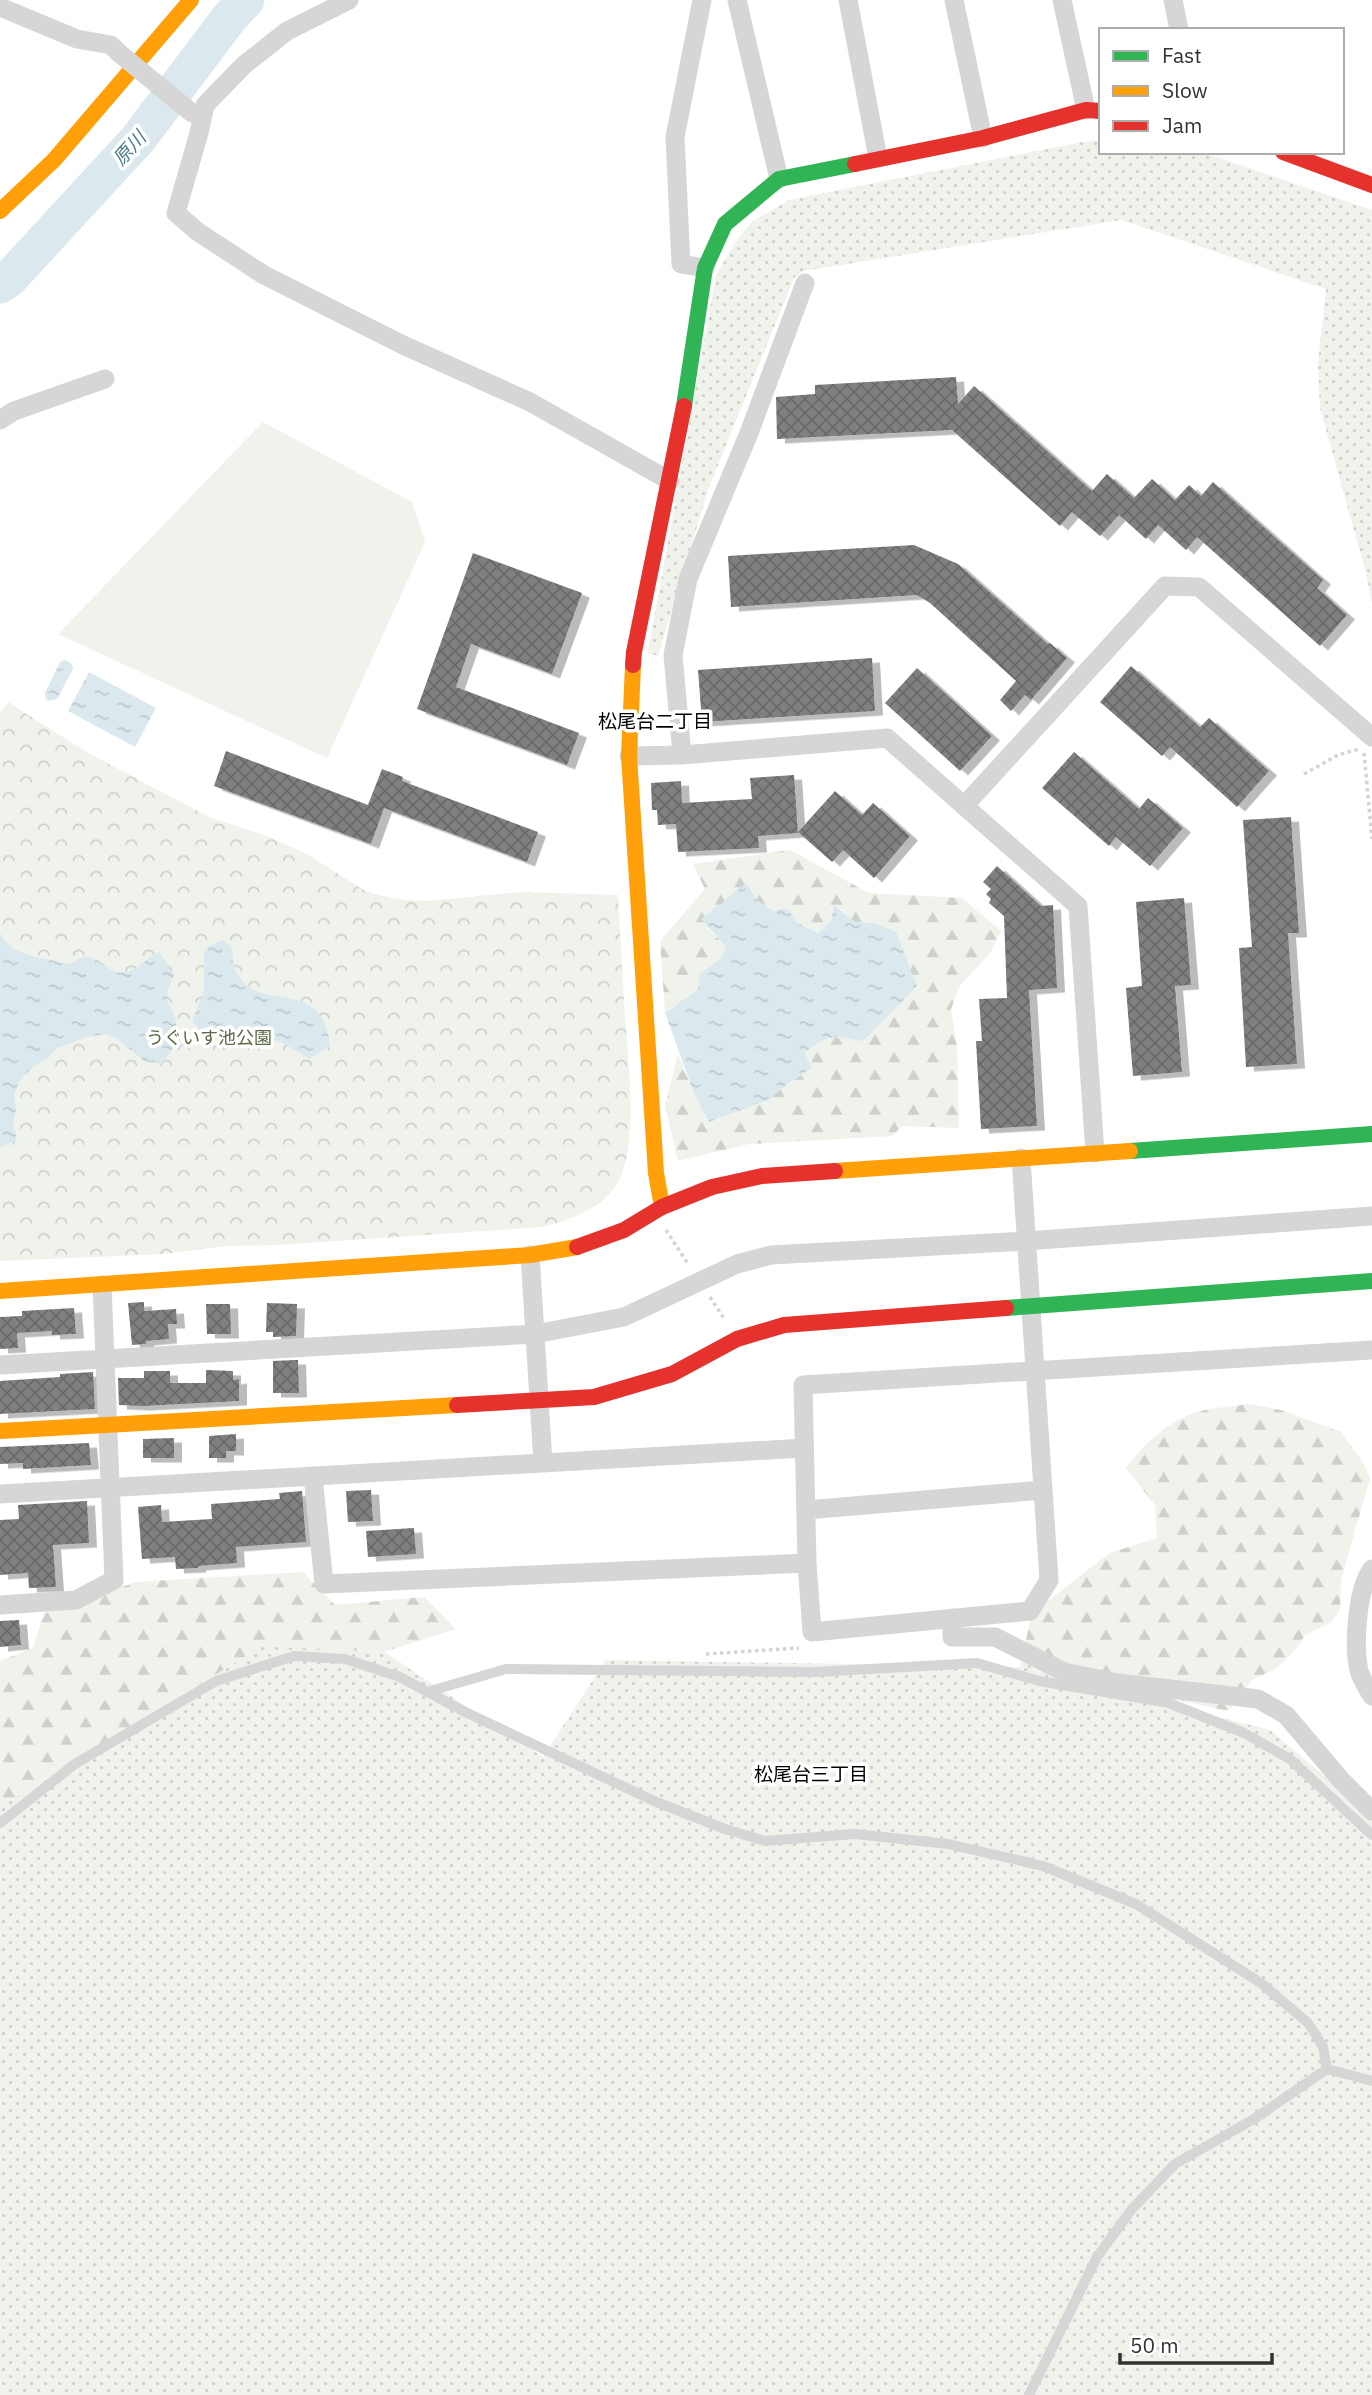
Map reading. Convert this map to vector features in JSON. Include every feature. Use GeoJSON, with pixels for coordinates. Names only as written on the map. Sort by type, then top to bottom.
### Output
{"type":"FeatureCollection","features":[{"type":"Feature","properties":{"kind":"street"},"geometry":{"type":"LineString","coordinates":[[0,211],[54,160],[191,0]]}},
{"type":"Feature","properties":{"kind":"street"},"geometry":{"type":"LineString","coordinates":[[349,0],[287,31],[244,65],[205,105],[197,116],[176,213],[198,232],[264,275],[402,345],[530,402],[670,481]]}},
{"type":"Feature","properties":{"kind":"street"},"geometry":{"type":"LineString","coordinates":[[702,0],[675,137],[681,264],[705,268]]}},
{"type":"Feature","properties":{"kind":"street"},"geometry":{"type":"LineString","coordinates":[[737,0],[779,178]]}},
{"type":"Feature","properties":{"kind":"street"},"geometry":{"type":"LineString","coordinates":[[848,0],[878,158]]}},
{"type":"Feature","properties":{"kind":"street"},"geometry":{"type":"LineString","coordinates":[[954,0],[983,138]]}},
{"type":"Feature","properties":{"kind":"street"},"geometry":{"type":"LineString","coordinates":[[662,1207],[656,1172],[629,756],[634,652],[681,430],[705,268],[725,224],[779,178],[983,138],[1093,110],[1062,0]]}},
{"type":"Feature","properties":{"kind":"street"},"geometry":{"type":"LineString","coordinates":[[1173,0],[1180,28]]}},
{"type":"Feature","properties":{"kind":"street"},"geometry":{"type":"LineString","coordinates":[[0,7],[77,39],[111,45],[197,116]]}},
{"type":"Feature","properties":{"kind":"street"},"geometry":{"type":"LineString","coordinates":[[1288,154],[1372,185]]}},
{"type":"Feature","properties":{"kind":"street"},"geometry":{"type":"LineString","coordinates":[[682,755],[673,655],[688,579],[749,433],[805,283]]}},
{"type":"Feature","properties":{"kind":"street"},"geometry":{"type":"LineString","coordinates":[[0,420],[14,411],[105,379]]}},
{"type":"Feature","properties":{"kind":"street"},"geometry":{"type":"LineString","coordinates":[[964,806],[1165,586],[1199,587],[1367,743]]}},
{"type":"Feature","properties":{"kind":"street"},"geometry":{"type":"LineString","coordinates":[[629,756],[682,755],[887,738],[1078,906],[1095,1153]]}},
{"type":"Feature","properties":{"kind":"street"},"geometry":{"type":"LineString","coordinates":[[0,1291],[530,1255],[579,1247],[624,1230],[662,1207],[712,1187],[762,1175],[1372,1134]]}},
{"type":"Feature","properties":{"kind":"street"},"geometry":{"type":"LineString","coordinates":[[1021,1158],[1026,1241],[1031,1308],[1035,1370],[1049,1580],[1030,1611],[812,1632],[807,1563],[803,1385],[1035,1370],[1372,1350]]}},
{"type":"Feature","properties":{"kind":"street"},"geometry":{"type":"LineString","coordinates":[[0,1365],[535,1334],[624,1317],[737,1264],[771,1255],[1026,1241],[1372,1216]]}},
{"type":"Feature","properties":{"kind":"street"},"geometry":{"type":"LineString","coordinates":[[530,1255],[543,1463]]}},
{"type":"Feature","properties":{"kind":"street"},"geometry":{"type":"LineString","coordinates":[[0,1432],[594,1397],[672,1374],[737,1339],[784,1325],[1372,1281]]}},
{"type":"Feature","properties":{"kind":"street"},"geometry":{"type":"LineString","coordinates":[[0,1605],[76,1600],[114,1580],[102,1285]]}},
{"type":"Feature","properties":{"kind":"street"},"geometry":{"type":"LineString","coordinates":[[0,1494],[804,1448]]}},
{"type":"Feature","properties":{"kind":"street"},"geometry":{"type":"LineString","coordinates":[[313,1476],[324,1584],[807,1563]]}},
{"type":"Feature","properties":{"kind":"street"},"geometry":{"type":"LineString","coordinates":[[806,1510],[1043,1490]]}},
{"type":"Feature","properties":{"kind":"street"},"geometry":{"type":"LineString","coordinates":[[1372,1569],[1366,1577],[1357,1625],[1358,1669],[1372,1696]]}},
{"type":"Feature","properties":{"kind":"street"},"geometry":{"type":"LineString","coordinates":[[952,1618],[952,1637],[995,1637],[1065,1672],[1118,1684],[1258,1699],[1286,1715],[1341,1780],[1372,1811]]}},
{"type":"Feature","properties":{"kind":"lane"},"geometry":{"type":"LineString","coordinates":[[0,1823],[75,1763],[216,1681],[294,1656],[345,1659],[400,1677],[463,1711],[654,1801],[725,1829],[765,1841],[855,1834],[948,1844],[1043,1866],[1113,1895],[1136,1905],[1261,1983],[1307,2022],[1323,2047],[1327,2069]]}},
{"type":"Feature","properties":{"kind":"lane"},"geometry":{"type":"LineString","coordinates":[[427,1692],[506,1669],[816,1672],[977,1663],[1039,1681],[1169,1703],[1244,1733],[1290,1759],[1372,1835]]}},
{"type":"Feature","properties":{"kind":"lane"},"geometry":{"type":"LineString","coordinates":[[1029,2395],[1097,2257],[1132,2209],[1175,2164],[1254,2119],[1327,2069],[1372,2081]]}},
{"type":"Feature","properties":{"kind":"path"},"geometry":{"type":"LineString","coordinates":[[1351,740],[1367,743]]}},
{"type":"Feature","properties":{"kind":"path"},"geometry":{"type":"LineString","coordinates":[[1304,774],[1367,743]]}},
{"type":"Feature","properties":{"kind":"path"},"geometry":{"type":"LineString","coordinates":[[1367,743],[1364,751],[1372,839]]}},
{"type":"Feature","properties":{"kind":"path"},"geometry":{"type":"LineString","coordinates":[[699,1655],[804,1647]]}},
{"type":"Feature","properties":{"kind":"green space"},"geometry":{"type":"Polygon","coordinates":[[[1099,140],[1099,154],[1208,154],[1372,210],[1372,603],[1320,408],[1318,364],[1326,289],[1121,220],[803,271],[794,278],[709,487],[658,656],[648,653],[716,275],[736,241],[752,222],[789,200],[1099,140]]]}},
{"type":"Feature","properties":{"kind":"green space"},"geometry":{"type":"Polygon","coordinates":[[[263,422],[412,502],[425,542],[327,758],[58,634],[263,422]]]}},
{"type":"Feature","properties":{"kind":"green space","name":"うぐいす池公園"},"geometry":{"type":"Polygon","coordinates":[[[8,702],[88,753],[209,817],[264,835],[307,854],[365,891],[403,900],[429,901],[521,892],[618,895],[630,1082],[630,1133],[621,1176],[612,1191],[589,1210],[542,1227],[226,1246],[164,1254],[0,1261],[0,713],[8,702]]]}},
{"type":"Feature","properties":{"kind":"green space"},"geometry":{"type":"Polygon","coordinates":[[[790,850],[869,893],[962,898],[1001,931],[990,953],[959,987],[951,1009],[957,1047],[959,1128],[902,1126],[892,1136],[749,1144],[678,1161],[665,1106],[678,1054],[695,1096],[710,1122],[768,1100],[812,1068],[805,1053],[822,1039],[842,1037],[875,923],[855,922],[835,905],[831,921],[818,933],[798,923],[787,909],[773,912],[757,901],[746,884],[707,927],[726,947],[721,958],[699,989],[665,1013],[660,941],[705,889],[693,864],[790,850]]]}},
{"type":"Feature","properties":{"kind":"green space"},"geometry":{"type":"Polygon","coordinates":[[[1248,1404],[1281,1410],[1341,1432],[1364,1464],[1370,1478],[1341,1580],[1340,1610],[1331,1622],[1305,1635],[1297,1648],[1276,1669],[1253,1679],[1228,1711],[1020,1666],[1032,1613],[1110,1553],[1157,1538],[1155,1505],[1126,1468],[1133,1459],[1158,1434],[1187,1416],[1210,1409],[1248,1404]]]}},
{"type":"Feature","properties":{"kind":"green space"},"geometry":{"type":"Polygon","coordinates":[[[303,1572],[335,1605],[424,1597],[456,1629],[384,1652],[262,1646],[0,1807],[0,1661],[33,1648],[44,1613],[136,1582],[303,1572]]]}},
{"type":"Feature","properties":{"kind":"green space"},"geometry":{"type":"Polygon","coordinates":[[[262,1646],[384,1652],[543,1757],[606,1660],[1023,1667],[1270,1730],[1372,1816],[1372,2395],[0,2395],[0,1807],[262,1646]]]}},
{"type":"Feature","properties":{"kind":"water"},"geometry":{"type":"Polygon","coordinates":[[[65,660],[72,664],[73,669],[57,699],[50,701],[46,699],[45,693],[60,662],[65,660]]]}},
{"type":"Feature","properties":{"kind":"water"},"geometry":{"type":"Polygon","coordinates":[[[89,672],[156,708],[135,747],[68,711],[89,672]]]}},
{"type":"Feature","properties":{"kind":"water"},"geometry":{"type":"Polygon","coordinates":[[[746,883],[757,900],[773,911],[787,908],[798,923],[818,933],[831,921],[834,905],[855,922],[875,923],[896,932],[917,986],[863,1041],[838,1037],[820,1042],[805,1053],[812,1068],[769,1100],[709,1122],[695,1096],[665,1013],[699,989],[699,975],[721,958],[726,947],[701,919],[746,883]]]}},
{"type":"Feature","properties":{"kind":"water"},"geometry":{"type":"Polygon","coordinates":[[[0,933],[9,945],[29,955],[67,964],[88,957],[121,973],[160,952],[174,975],[168,998],[176,1030],[172,1048],[161,1064],[144,1061],[117,1039],[105,1034],[87,1037],[57,1048],[20,1080],[14,1094],[16,1110],[13,1124],[17,1140],[0,1147],[0,933]]]}},
{"type":"Feature","properties":{"kind":"water"},"geometry":{"type":"Polygon","coordinates":[[[223,940],[232,948],[234,967],[245,984],[258,992],[302,1002],[315,1009],[325,1023],[330,1046],[310,1059],[283,1043],[252,1032],[241,1037],[210,1032],[192,1022],[204,991],[204,952],[210,945],[223,940]]]}},
{"type":"Feature","properties":{"kind":"building"},"geometry":{"type":"Polygon","coordinates":[[[956,377],[958,404],[974,386],[1092,491],[1107,474],[1134,498],[1152,479],[1175,500],[1189,485],[1201,496],[1213,482],[1323,580],[1317,588],[1347,615],[1320,646],[1197,537],[1186,550],[1158,525],[1146,539],[1119,515],[1100,536],[1072,512],[1060,526],[952,430],[777,439],[776,397],[815,394],[815,385],[956,377]]]}},
{"type":"Feature","properties":{"kind":"building"},"geometry":{"type":"Polygon","coordinates":[[[914,545],[958,564],[1067,658],[1031,700],[1025,695],[1011,711],[1000,700],[1016,681],[930,603],[917,595],[731,607],[728,556],[914,545]]]}},
{"type":"Feature","properties":{"kind":"building"},"geometry":{"type":"Polygon","coordinates":[[[473,553],[582,593],[552,674],[471,644],[456,687],[579,733],[567,765],[417,709],[473,553]]]}},
{"type":"Feature","properties":{"kind":"building"},"geometry":{"type":"Polygon","coordinates":[[[872,658],[875,711],[702,722],[698,670],[872,658]]]}},
{"type":"Feature","properties":{"kind":"building"},"geometry":{"type":"Polygon","coordinates":[[[1131,666],[1200,727],[1209,718],[1269,771],[1237,807],[1170,747],[1162,756],[1100,702],[1131,666]]]}},
{"type":"Feature","properties":{"kind":"building"},"geometry":{"type":"Polygon","coordinates":[[[917,668],[992,736],[960,771],[885,703],[917,668]]]}},
{"type":"Feature","properties":{"kind":"building"},"geometry":{"type":"Polygon","coordinates":[[[226,751],[368,805],[382,769],[403,777],[402,781],[538,832],[527,862],[384,808],[371,844],[214,786],[226,751]]]}},
{"type":"Feature","properties":{"kind":"building"},"geometry":{"type":"Polygon","coordinates":[[[1074,752],[1139,809],[1148,798],[1183,828],[1150,866],[1116,837],[1109,846],[1042,788],[1074,752]]]}},
{"type":"Feature","properties":{"kind":"building"},"geometry":{"type":"Polygon","coordinates":[[[794,775],[798,833],[758,836],[759,848],[678,852],[676,824],[658,825],[657,810],[652,810],[651,783],[681,781],[682,803],[752,799],[750,778],[794,775]]]}},
{"type":"Feature","properties":{"kind":"building"},"geometry":{"type":"Polygon","coordinates":[[[835,791],[862,815],[873,803],[910,836],[874,878],[843,850],[832,862],[798,832],[835,791]]]}},
{"type":"Feature","properties":{"kind":"building"},"geometry":{"type":"Polygon","coordinates":[[[1291,817],[1299,933],[1288,933],[1297,1064],[1246,1067],[1239,948],[1252,947],[1243,820],[1291,817]]]}},
{"type":"Feature","properties":{"kind":"building"},"geometry":{"type":"Polygon","coordinates":[[[997,866],[1041,906],[1053,905],[1057,988],[1029,990],[1037,1126],[981,1129],[976,1041],[982,1041],[979,999],[1007,998],[1004,916],[989,903],[991,899],[986,894],[991,889],[983,882],[997,866]]]}},
{"type":"Feature","properties":{"kind":"building"},"geometry":{"type":"Polygon","coordinates":[[[1184,898],[1191,985],[1175,986],[1182,1072],[1133,1076],[1126,988],[1142,986],[1136,902],[1184,898]]]}},
{"type":"Feature","properties":{"kind":"building"},"geometry":{"type":"Polygon","coordinates":[[[144,1302],[144,1311],[176,1309],[177,1324],[168,1324],[169,1339],[132,1345],[128,1303],[144,1302]]]}},
{"type":"Feature","properties":{"kind":"building"},"geometry":{"type":"Polygon","coordinates":[[[267,1303],[297,1304],[296,1336],[273,1337],[273,1332],[266,1332],[267,1303]]]}},
{"type":"Feature","properties":{"kind":"building"},"geometry":{"type":"Polygon","coordinates":[[[206,1304],[230,1304],[231,1334],[207,1334],[206,1304]]]}},
{"type":"Feature","properties":{"kind":"building"},"geometry":{"type":"Polygon","coordinates":[[[74,1308],[76,1334],[52,1335],[52,1331],[17,1333],[18,1348],[0,1349],[0,1317],[22,1316],[22,1311],[74,1308]]]}},
{"type":"Feature","properties":{"kind":"building"},"geometry":{"type":"Polygon","coordinates":[[[298,1360],[299,1393],[273,1393],[273,1361],[298,1360]]]}},
{"type":"Feature","properties":{"kind":"building"},"geometry":{"type":"Polygon","coordinates":[[[206,1370],[233,1371],[233,1380],[239,1379],[239,1401],[119,1405],[118,1378],[144,1378],[144,1371],[170,1371],[170,1383],[206,1383],[206,1370]]]}},
{"type":"Feature","properties":{"kind":"building"},"geometry":{"type":"Polygon","coordinates":[[[93,1372],[95,1409],[0,1414],[0,1381],[93,1372]]]}},
{"type":"Feature","properties":{"kind":"building"},"geometry":{"type":"Polygon","coordinates":[[[236,1434],[236,1451],[226,1451],[226,1458],[209,1458],[209,1436],[236,1434]]]}},
{"type":"Feature","properties":{"kind":"building"},"geometry":{"type":"Polygon","coordinates":[[[174,1438],[174,1458],[143,1458],[143,1439],[174,1438]]]}},
{"type":"Feature","properties":{"kind":"building"},"geometry":{"type":"Polygon","coordinates":[[[89,1443],[91,1465],[23,1469],[23,1463],[0,1464],[0,1447],[89,1443]]]}},
{"type":"Feature","properties":{"kind":"building"},"geometry":{"type":"Polygon","coordinates":[[[371,1490],[373,1521],[348,1522],[346,1491],[371,1490]]]}},
{"type":"Feature","properties":{"kind":"building"},"geometry":{"type":"Polygon","coordinates":[[[302,1491],[306,1542],[236,1547],[237,1563],[198,1568],[176,1569],[175,1557],[142,1559],[138,1507],[161,1505],[162,1522],[212,1519],[211,1504],[280,1499],[279,1493],[302,1491]]]}},
{"type":"Feature","properties":{"kind":"building"},"geometry":{"type":"Polygon","coordinates":[[[87,1501],[89,1543],[53,1545],[56,1587],[29,1588],[28,1573],[0,1575],[0,1520],[19,1519],[18,1505],[87,1501]]]}},
{"type":"Feature","properties":{"kind":"building"},"geometry":{"type":"Polygon","coordinates":[[[414,1528],[416,1554],[368,1557],[366,1531],[414,1528]]]}},
{"type":"Feature","properties":{"kind":"building"},"geometry":{"type":"Polygon","coordinates":[[[19,1620],[21,1645],[0,1647],[0,1621],[19,1620]]]}},
{"type":"Feature","properties":{"kind":"waterway","name":"原川"},"geometry":{"type":"LineString","coordinates":[[0,285],[9,279],[138,139],[230,17],[246,0]]}},
{"type":"Feature","properties":{"kind":"traffic: fast"},"geometry":{"type":"LineString","coordinates":[[684,406],[705,268],[725,224],[779,179],[855,164]]}},
{"type":"Feature","properties":{"kind":"traffic: fast"},"geometry":{"type":"LineString","coordinates":[[1130,1151],[1372,1134]]}},
{"type":"Feature","properties":{"kind":"traffic: fast"},"geometry":{"type":"LineString","coordinates":[[1006,1308],[1372,1281]]}},
{"type":"Feature","properties":{"kind":"traffic: slow"},"geometry":{"type":"LineString","coordinates":[[0,211],[54,160],[191,0]]}},
{"type":"Feature","properties":{"kind":"traffic: slow"},"geometry":{"type":"LineString","coordinates":[[633,665],[629,756],[656,1173],[662,1207]]}},
{"type":"Feature","properties":{"kind":"traffic: slow"},"geometry":{"type":"LineString","coordinates":[[835,1171],[1130,1151]]}},
{"type":"Feature","properties":{"kind":"traffic: slow"},"geometry":{"type":"LineString","coordinates":[[0,1291],[530,1255],[577,1247]]}},
{"type":"Feature","properties":{"kind":"traffic: slow"},"geometry":{"type":"LineString","coordinates":[[0,1431],[457,1405]]}},
{"type":"Feature","properties":{"kind":"traffic: jam"},"geometry":{"type":"LineString","coordinates":[[855,164],[983,138],[1086,110],[1099,111]]}},
{"type":"Feature","properties":{"kind":"traffic: jam"},"geometry":{"type":"LineString","coordinates":[[1288,154],[1372,185]]}},
{"type":"Feature","properties":{"kind":"traffic: jam"},"geometry":{"type":"LineString","coordinates":[[633,665],[684,406]]}},
{"type":"Feature","properties":{"kind":"traffic: jam"},"geometry":{"type":"LineString","coordinates":[[577,1247],[624,1230],[662,1207],[712,1187],[762,1176],[835,1171]]}},
{"type":"Feature","properties":{"kind":"traffic: jam"},"geometry":{"type":"LineString","coordinates":[[457,1405],[594,1397],[672,1374],[737,1339],[784,1325],[1006,1308]]}},
{"type":"Feature","properties":{"kind":"district","name":"松尾台二丁目"},"geometry":{"type":"Point","coordinates":[655,721]}},
{"type":"Feature","properties":{"kind":"district","name":"松尾台三丁目"},"geometry":{"type":"Point","coordinates":[811,1774]}}]}
